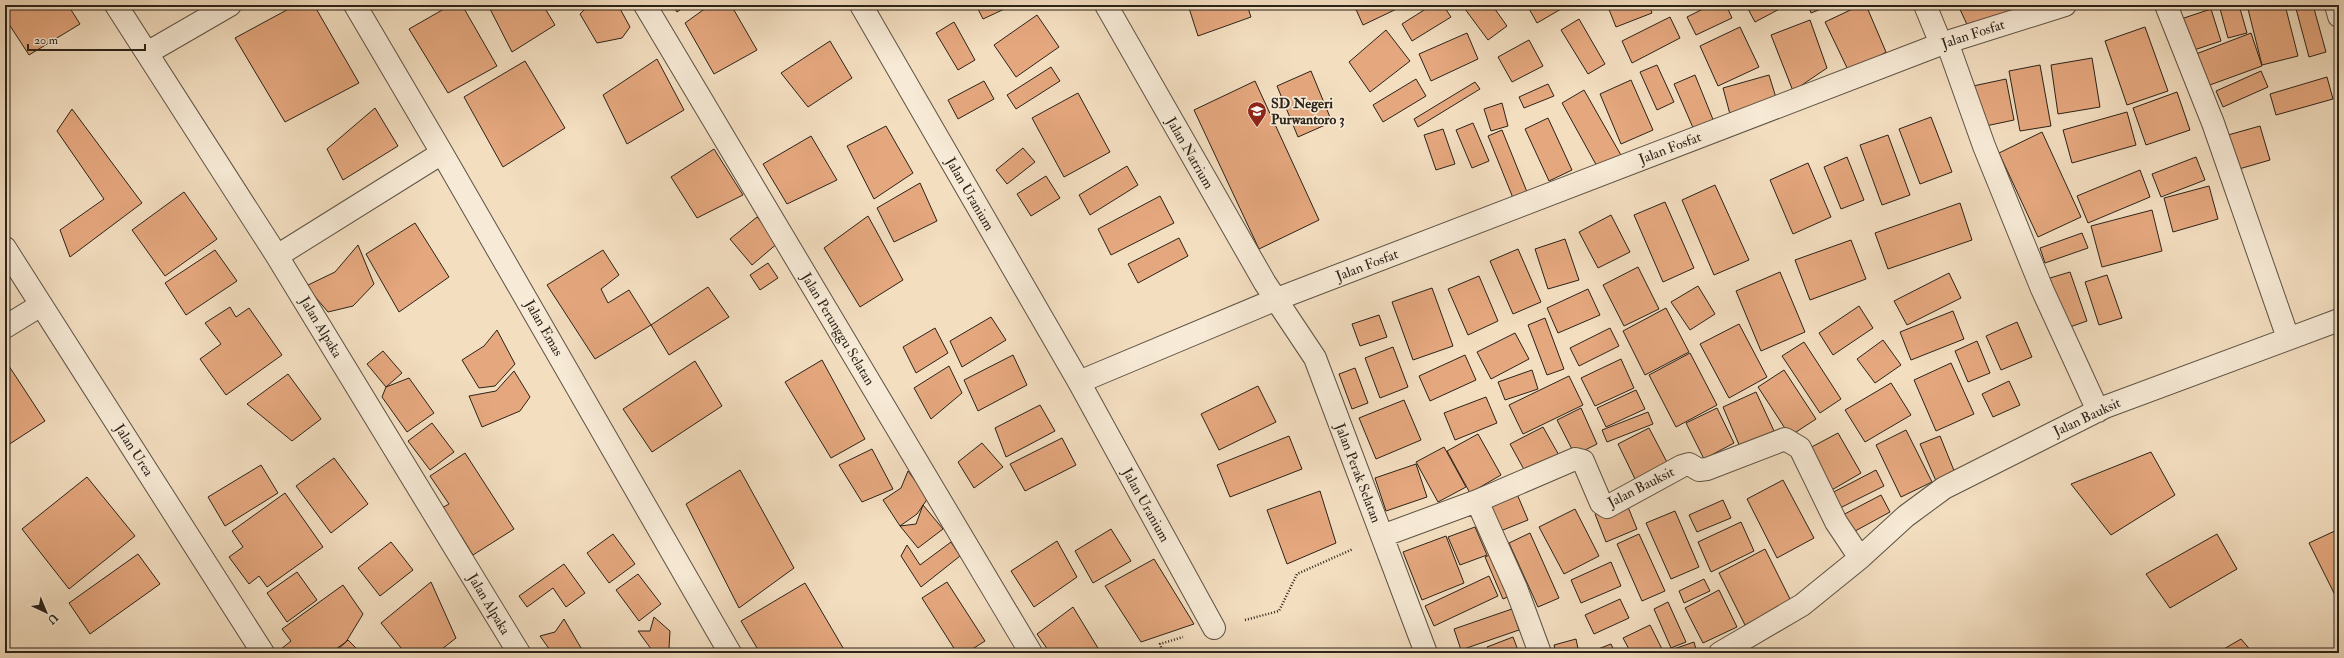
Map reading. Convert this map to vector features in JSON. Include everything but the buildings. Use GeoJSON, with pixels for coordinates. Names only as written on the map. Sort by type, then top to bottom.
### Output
{"type":"FeatureCollection","features":[{"type":"Feature","properties":{"kind":"street","name":"Jalan Alpaka"},"geometry":{"type":"LineString","coordinates":[[116,5],[277,256],[519,653]]}},
{"type":"Feature","properties":{"kind":"street"},"geometry":{"type":"LineString","coordinates":[[147,53],[230,5]]}},
{"type":"Feature","properties":{"kind":"street","name":"Jalan Emas"},"geometry":{"type":"LineString","coordinates":[[355,5],[730,653]]}},
{"type":"Feature","properties":{"kind":"street","name":"Jalan Perunggu Selatan"},"geometry":{"type":"LineString","coordinates":[[645,5],[1031,653]]}},
{"type":"Feature","properties":{"kind":"street","name":"Jalan Uranium"},"geometry":{"type":"LineString","coordinates":[[861,5],[1079,382],[1214,628]]}},
{"type":"Feature","properties":{"kind":"street","name":"Jalan Natrium"},"geometry":{"type":"LineString","coordinates":[[1106,5],[1265,283],[1277,299]]}},
{"type":"Feature","properties":{"kind":"street"},"geometry":{"type":"LineString","coordinates":[[1925,5],[1944,43],[2042,289],[2098,411]]}},
{"type":"Feature","properties":{"kind":"street","name":"Jalan Fosfat"},"geometry":{"type":"LineString","coordinates":[[1277,299],[1944,43],[2065,5]]}},
{"type":"Feature","properties":{"kind":"street"},"geometry":{"type":"LineString","coordinates":[[2166,5],[2213,123],[2288,338]]}},
{"type":"Feature","properties":{"kind":"street"},"geometry":{"type":"LineString","coordinates":[[2336,5],[2339,16]]}},
{"type":"Feature","properties":{"kind":"street"},"geometry":{"type":"LineString","coordinates":[[277,256],[442,153]]}},
{"type":"Feature","properties":{"kind":"street","name":"Jalan Urea"},"geometry":{"type":"LineString","coordinates":[[5,248],[263,653]]}},
{"type":"Feature","properties":{"kind":"street"},"geometry":{"type":"LineString","coordinates":[[1079,382],[1277,299]]}},
{"type":"Feature","properties":{"kind":"street","name":"Jalan Perak Selatan"},"geometry":{"type":"LineString","coordinates":[[1277,299],[1315,358],[1426,653]]}},
{"type":"Feature","properties":{"kind":"street"},"geometry":{"type":"LineString","coordinates":[[5,327],[41,305]]}},
{"type":"Feature","properties":{"kind":"street","name":"Jalan Bauksit"},"geometry":{"type":"LineString","coordinates":[[1720,653],[1802,605],[1860,558],[1906,516],[1944,488],[2098,411],[2339,320]]}},
{"type":"Feature","properties":{"kind":"street","name":"Jalan Bauksit"},"geometry":{"type":"LineString","coordinates":[[1477,501],[1574,459],[1580,459],[1584,463],[1601,503],[1607,507],[1682,466],[1689,464],[1699,470],[1708,469],[1784,439],[1800,448],[1836,522],[1860,558]]}},
{"type":"Feature","properties":{"kind":"street"},"geometry":{"type":"LineString","coordinates":[[1382,536],[1477,501],[1516,588],[1540,653]]}},
{"type":"Feature","properties":{"kind":"path"},"geometry":{"type":"LineString","coordinates":[[1214,628],[1279,611],[1297,574],[1382,536]]}},
{"type":"Feature","properties":{"kind":"place","name":"SD Negeri Purwantoro 3"},"geometry":{"type":"Point","coordinates":[1257,128]}}]}
